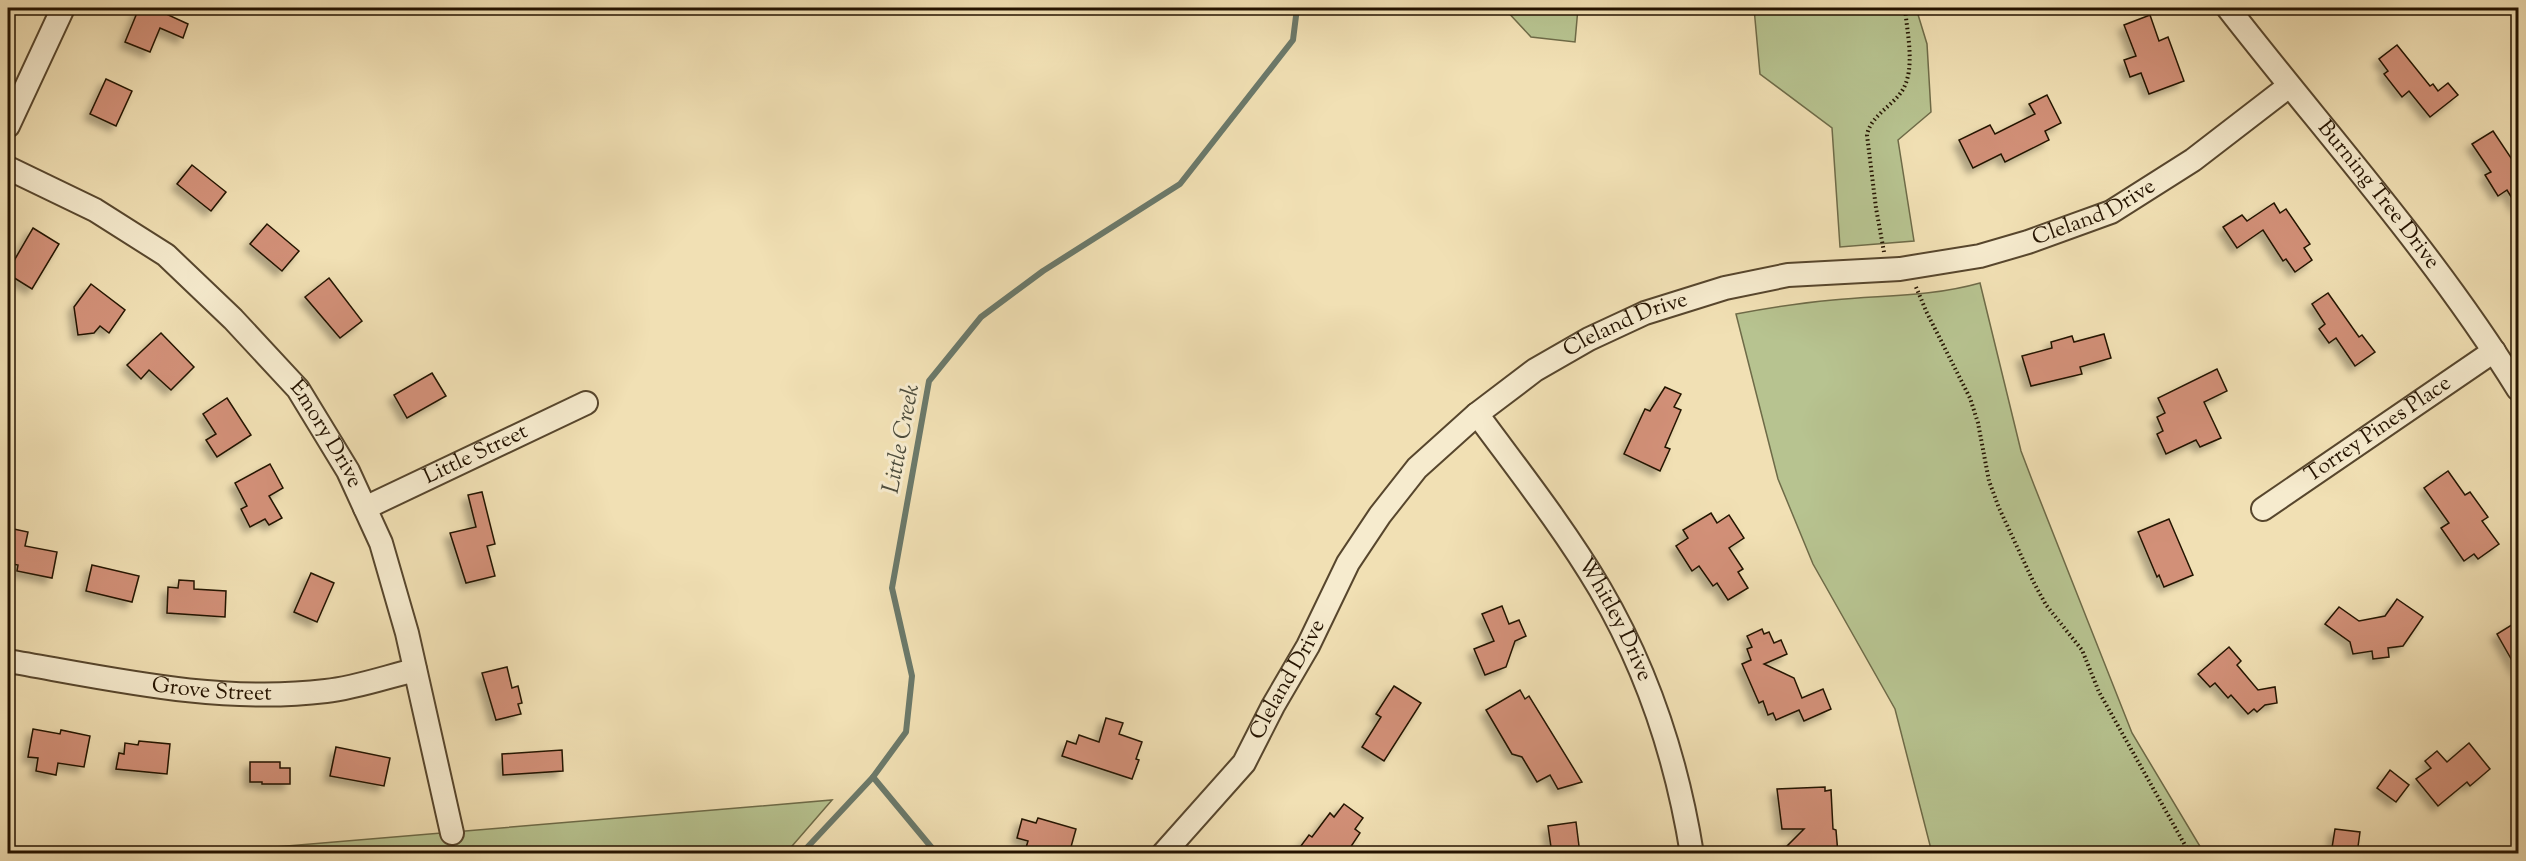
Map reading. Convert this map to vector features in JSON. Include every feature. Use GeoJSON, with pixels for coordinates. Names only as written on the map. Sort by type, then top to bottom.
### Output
{"type":"FeatureCollection","features":[{"type":"Feature","properties":{"kind":"street"},"geometry":{"type":"LineString","coordinates":[[8,126],[63,8]]}},
{"type":"Feature","properties":{"kind":"street","name":"Burning Tree Drive"},"geometry":{"type":"LineString","coordinates":[[2228,8],[2289,86],[2363,173],[2471,316],[2518,389]]}},
{"type":"Feature","properties":{"kind":"street","name":"Cleland Drive"},"geometry":{"type":"LineString","coordinates":[[1163,854],[1244,763],[1273,706],[1308,646],[1348,564],[1380,514],[1417,468],[1477,414],[1535,370],[1589,339],[1645,313],[1725,288],[1788,275],[1900,269],[1980,256],[2028,242],[2111,212],[2193,160],[2289,86]]}},
{"type":"Feature","properties":{"kind":"street","name":"Emory Drive"},"geometry":{"type":"LineString","coordinates":[[8,168],[94,210],[166,255],[233,319],[298,389],[348,471],[381,543],[415,670],[452,833]]}},
{"type":"Feature","properties":{"kind":"street","name":"Torrey Pines Place"},"geometry":{"type":"LineString","coordinates":[[2263,509],[2494,351]]}},
{"type":"Feature","properties":{"kind":"street","name":"Little Street"},"geometry":{"type":"LineString","coordinates":[[365,508],[586,403]]}},
{"type":"Feature","properties":{"kind":"street","name":"Whitley Drive"},"geometry":{"type":"LineString","coordinates":[[1477,414],[1569,540],[1600,589],[1635,656],[1662,726],[1683,798],[1692,854]]}},
{"type":"Feature","properties":{"kind":"street","name":"Grove Street"},"geometry":{"type":"LineString","coordinates":[[8,661],[207,693],[271,694],[327,691],[415,670]]}},
{"type":"Feature","properties":{"kind":"path"},"geometry":{"type":"LineString","coordinates":[[1885,257],[1867,135],[1871,124],[1901,93],[1906,84],[1909,56],[1905,8]]}},
{"type":"Feature","properties":{"kind":"path"},"geometry":{"type":"LineString","coordinates":[[1914,281],[1927,313],[1970,398],[1989,481],[2032,581],[2046,605],[2082,650],[2112,716],[2190,854]]}},
{"type":"Feature","properties":{"kind":"green space"},"geometry":{"type":"Polygon","coordinates":[[[1504,8],[1578,8],[1575,42],[1531,37],[1504,8]]]}},
{"type":"Feature","properties":{"kind":"green space"},"geometry":{"type":"Polygon","coordinates":[[[1754,8],[1916,8],[1927,44],[1931,112],[1898,140],[1914,241],[1840,247],[1832,128],[1760,74],[1754,8]]]}},
{"type":"Feature","properties":{"kind":"green space"},"geometry":{"type":"Polygon","coordinates":[[[1980,283],[2021,451],[2034,485],[2132,733],[2204,853],[1932,853],[1895,709],[1813,564],[1778,479],[1736,314],[1821,301],[1943,291],[1980,283]]]}},
{"type":"Feature","properties":{"kind":"green space"},"geometry":{"type":"Polygon","coordinates":[[[832,800],[786,853],[192,854],[832,800]]]}},
{"type":"Feature","properties":{"kind":"building"},"geometry":{"type":"Polygon","coordinates":[[[139,8],[158,8],[188,24],[183,38],[160,28],[150,52],[125,42],[139,8]]]}},
{"type":"Feature","properties":{"kind":"building"},"geometry":{"type":"Polygon","coordinates":[[[2150,15],[2159,41],[2168,37],[2184,81],[2149,94],[2141,73],[2130,77],[2124,60],[2136,56],[2124,25],[2150,15]]]}},
{"type":"Feature","properties":{"kind":"building"},"geometry":{"type":"Polygon","coordinates":[[[2397,45],[2430,86],[2433,84],[2438,91],[2448,83],[2458,95],[2430,117],[2409,91],[2402,97],[2384,74],[2388,71],[2379,59],[2397,45]]]}},
{"type":"Feature","properties":{"kind":"building"},"geometry":{"type":"Polygon","coordinates":[[[106,79],[132,91],[116,126],[90,114],[106,79]]]}},
{"type":"Feature","properties":{"kind":"building"},"geometry":{"type":"Polygon","coordinates":[[[2047,95],[2061,123],[2045,131],[2049,140],[2005,162],[2001,154],[1973,168],[1959,140],[1990,125],[1995,134],[2035,114],[2029,104],[2047,95]]]}},
{"type":"Feature","properties":{"kind":"building"},"geometry":{"type":"Polygon","coordinates":[[[2493,131],[2511,158],[2518,153],[2518,208],[2507,190],[2498,196],[2485,175],[2491,172],[2472,144],[2493,131]]]}},
{"type":"Feature","properties":{"kind":"building"},"geometry":{"type":"Polygon","coordinates":[[[192,165],[226,192],[211,211],[177,184],[192,165]]]}},
{"type":"Feature","properties":{"kind":"building"},"geometry":{"type":"Polygon","coordinates":[[[2274,203],[2280,213],[2286,209],[2310,244],[2304,248],[2312,260],[2295,272],[2286,259],[2283,261],[2263,230],[2237,248],[2223,227],[2242,215],[2247,221],[2274,203]]]}},
{"type":"Feature","properties":{"kind":"building"},"geometry":{"type":"Polygon","coordinates":[[[267,224],[299,251],[282,271],[250,244],[267,224]]]}},
{"type":"Feature","properties":{"kind":"building"},"geometry":{"type":"Polygon","coordinates":[[[33,228],[59,244],[32,289],[8,274],[8,271],[33,228]]]}},
{"type":"Feature","properties":{"kind":"building"},"geometry":{"type":"Polygon","coordinates":[[[329,278],[362,321],[340,338],[305,297],[329,278]]]}},
{"type":"Feature","properties":{"kind":"building"},"geometry":{"type":"Polygon","coordinates":[[[91,284],[125,310],[109,333],[100,326],[94,333],[78,335],[74,307],[91,284]]]}},
{"type":"Feature","properties":{"kind":"building"},"geometry":{"type":"Polygon","coordinates":[[[2328,293],[2359,337],[2362,335],[2375,352],[2355,366],[2336,338],[2329,343],[2319,329],[2325,324],[2312,304],[2328,293]]]}},
{"type":"Feature","properties":{"kind":"building"},"geometry":{"type":"Polygon","coordinates":[[[161,333],[194,367],[171,390],[149,370],[141,379],[127,365],[161,333]]]}},
{"type":"Feature","properties":{"kind":"building"},"geometry":{"type":"Polygon","coordinates":[[[2104,334],[2111,358],[2080,367],[2082,374],[2031,386],[2022,356],[2052,348],[2051,342],[2072,336],[2074,342],[2104,334]]]}},
{"type":"Feature","properties":{"kind":"building"},"geometry":{"type":"Polygon","coordinates":[[[2217,369],[2227,391],[2204,402],[2221,438],[2200,447],[2196,440],[2166,454],[2157,434],[2163,431],[2157,417],[2165,413],[2158,398],[2217,369]]]}},
{"type":"Feature","properties":{"kind":"building"},"geometry":{"type":"Polygon","coordinates":[[[432,373],[446,396],[407,418],[394,395],[432,373]]]}},
{"type":"Feature","properties":{"kind":"building"},"geometry":{"type":"Polygon","coordinates":[[[1665,387],[1681,394],[1674,407],[1681,410],[1665,447],[1670,449],[1660,471],[1624,454],[1645,409],[1650,411],[1665,387]]]}},
{"type":"Feature","properties":{"kind":"building"},"geometry":{"type":"Polygon","coordinates":[[[227,398],[251,435],[217,457],[206,440],[216,434],[203,414],[227,398]]]}},
{"type":"Feature","properties":{"kind":"building"},"geometry":{"type":"Polygon","coordinates":[[[270,464],[283,488],[269,496],[282,518],[269,525],[265,519],[250,527],[241,509],[247,506],[235,483],[270,464]]]}},
{"type":"Feature","properties":{"kind":"building"},"geometry":{"type":"Polygon","coordinates":[[[2448,471],[2465,495],[2470,492],[2488,517],[2482,521],[2499,544],[2478,559],[2474,554],[2464,561],[2441,528],[2449,523],[2424,488],[2448,471]]]}},
{"type":"Feature","properties":{"kind":"building"},"geometry":{"type":"Polygon","coordinates":[[[482,492],[495,544],[487,546],[495,576],[466,583],[450,533],[476,527],[468,495],[482,492]]]}},
{"type":"Feature","properties":{"kind":"building"},"geometry":{"type":"Polygon","coordinates":[[[1711,513],[1717,523],[1729,515],[1744,538],[1729,548],[1743,569],[1738,572],[1748,588],[1728,600],[1717,583],[1713,586],[1699,566],[1692,571],[1676,546],[1688,538],[1683,530],[1711,513]]]}},
{"type":"Feature","properties":{"kind":"building"},"geometry":{"type":"Polygon","coordinates":[[[2169,519],[2193,575],[2164,587],[2159,575],[2157,577],[2138,532],[2169,519]]]}},
{"type":"Feature","properties":{"kind":"building"},"geometry":{"type":"Polygon","coordinates":[[[9,528],[28,532],[25,546],[57,552],[52,578],[17,571],[18,565],[8,563],[9,528]]]}},
{"type":"Feature","properties":{"kind":"building"},"geometry":{"type":"Polygon","coordinates":[[[92,565],[139,576],[132,602],[86,591],[92,565]]]}},
{"type":"Feature","properties":{"kind":"building"},"geometry":{"type":"Polygon","coordinates":[[[311,573],[334,583],[317,622],[294,612],[311,573]]]}},
{"type":"Feature","properties":{"kind":"building"},"geometry":{"type":"Polygon","coordinates":[[[179,580],[194,581],[194,589],[226,591],[225,617],[167,613],[168,587],[178,588],[179,580]]]}},
{"type":"Feature","properties":{"kind":"building"},"geometry":{"type":"Polygon","coordinates":[[[2397,599],[2423,617],[2403,646],[2388,648],[2389,657],[2373,659],[2372,651],[2353,654],[2350,642],[2325,624],[2339,607],[2359,621],[2385,616],[2397,599]]]}},
{"type":"Feature","properties":{"kind":"building"},"geometry":{"type":"Polygon","coordinates":[[[1502,606],[1509,624],[1519,620],[1526,636],[1515,641],[1506,667],[1485,675],[1474,649],[1494,641],[1482,614],[1502,606]]]}},
{"type":"Feature","properties":{"kind":"building"},"geometry":{"type":"Polygon","coordinates":[[[2518,621],[2518,671],[2497,634],[2518,621]]]}},
{"type":"Feature","properties":{"kind":"building"},"geometry":{"type":"Polygon","coordinates":[[[1762,629],[1764,634],[1769,632],[1774,643],[1781,640],[1787,654],[1764,664],[1794,678],[1802,698],[1823,689],[1831,709],[1804,721],[1799,710],[1776,720],[1773,713],[1768,715],[1763,701],[1759,703],[1742,664],[1751,660],[1747,649],[1752,647],[1747,636],[1762,629]]]}},
{"type":"Feature","properties":{"kind":"building"},"geometry":{"type":"Polygon","coordinates":[[[2229,647],[2241,661],[2237,665],[2258,690],[2275,687],[2277,703],[2265,705],[2257,712],[2254,709],[2248,714],[2231,695],[2228,698],[2215,683],[2210,687],[2198,674],[2229,647]]]}},
{"type":"Feature","properties":{"kind":"building"},"geometry":{"type":"Polygon","coordinates":[[[507,667],[512,688],[518,686],[522,703],[518,704],[521,714],[496,720],[482,673],[507,667]]]}},
{"type":"Feature","properties":{"kind":"building"},"geometry":{"type":"Polygon","coordinates":[[[1394,686],[1421,703],[1384,761],[1362,747],[1381,717],[1376,714],[1394,686]]]}},
{"type":"Feature","properties":{"kind":"building"},"geometry":{"type":"Polygon","coordinates":[[[1520,690],[1525,699],[1529,696],[1582,782],[1558,789],[1550,775],[1537,782],[1522,757],[1512,754],[1486,710],[1520,690]]]}},
{"type":"Feature","properties":{"kind":"building"},"geometry":{"type":"Polygon","coordinates":[[[1106,718],[1123,723],[1119,734],[1142,742],[1136,759],[1139,760],[1132,779],[1062,756],[1067,741],[1076,744],[1079,735],[1099,742],[1106,718]]]}},
{"type":"Feature","properties":{"kind":"building"},"geometry":{"type":"Polygon","coordinates":[[[33,729],[60,734],[61,730],[90,736],[84,767],[58,763],[56,775],[36,771],[38,758],[28,757],[33,729]]]}},
{"type":"Feature","properties":{"kind":"building"},"geometry":{"type":"Polygon","coordinates":[[[139,741],[170,744],[167,774],[116,769],[119,753],[124,754],[125,743],[138,745],[139,741]]]}},
{"type":"Feature","properties":{"kind":"building"},"geometry":{"type":"Polygon","coordinates":[[[2469,743],[2490,769],[2470,786],[2467,782],[2438,806],[2416,779],[2431,768],[2425,761],[2437,751],[2447,762],[2469,743]]]}},
{"type":"Feature","properties":{"kind":"building"},"geometry":{"type":"Polygon","coordinates":[[[336,747],[390,758],[384,786],[330,776],[336,747]]]}},
{"type":"Feature","properties":{"kind":"building"},"geometry":{"type":"Polygon","coordinates":[[[562,750],[563,771],[503,775],[502,754],[562,750]]]}},
{"type":"Feature","properties":{"kind":"building"},"geometry":{"type":"Polygon","coordinates":[[[250,762],[280,762],[280,768],[290,768],[290,784],[250,782],[250,762]]]}},
{"type":"Feature","properties":{"kind":"building"},"geometry":{"type":"Polygon","coordinates":[[[2390,770],[2409,785],[2396,802],[2377,788],[2390,770]]]}},
{"type":"Feature","properties":{"kind":"building"},"geometry":{"type":"Polygon","coordinates":[[[1825,787],[1825,791],[1831,790],[1833,829],[1836,830],[1838,854],[1779,854],[1804,829],[1782,829],[1777,789],[1825,787]]]}},
{"type":"Feature","properties":{"kind":"building"},"geometry":{"type":"Polygon","coordinates":[[[1344,804],[1363,818],[1355,829],[1360,833],[1346,854],[1295,854],[1309,835],[1312,837],[1330,813],[1334,817],[1344,804]]]}},
{"type":"Feature","properties":{"kind":"building"},"geometry":{"type":"Polygon","coordinates":[[[1038,818],[1076,829],[1069,854],[1053,850],[1052,854],[1025,851],[1028,841],[1017,838],[1022,819],[1036,823],[1038,818]]]}},
{"type":"Feature","properties":{"kind":"building"},"geometry":{"type":"Polygon","coordinates":[[[1576,822],[1580,854],[1552,854],[1548,826],[1576,822]]]}},
{"type":"Feature","properties":{"kind":"building"},"geometry":{"type":"Polygon","coordinates":[[[2335,829],[2360,832],[2357,854],[2331,854],[2335,829]]]}},
{"type":"Feature","properties":{"kind":"waterway","name":"Little Creek"},"geometry":{"type":"LineString","coordinates":[[801,854],[873,777],[906,732],[912,676],[892,588],[929,381],[981,317],[1043,271],[1180,184],[1293,40],[1297,8]]}},
{"type":"Feature","properties":{"kind":"waterway"},"geometry":{"type":"LineString","coordinates":[[873,777],[937,854]]}}]}
